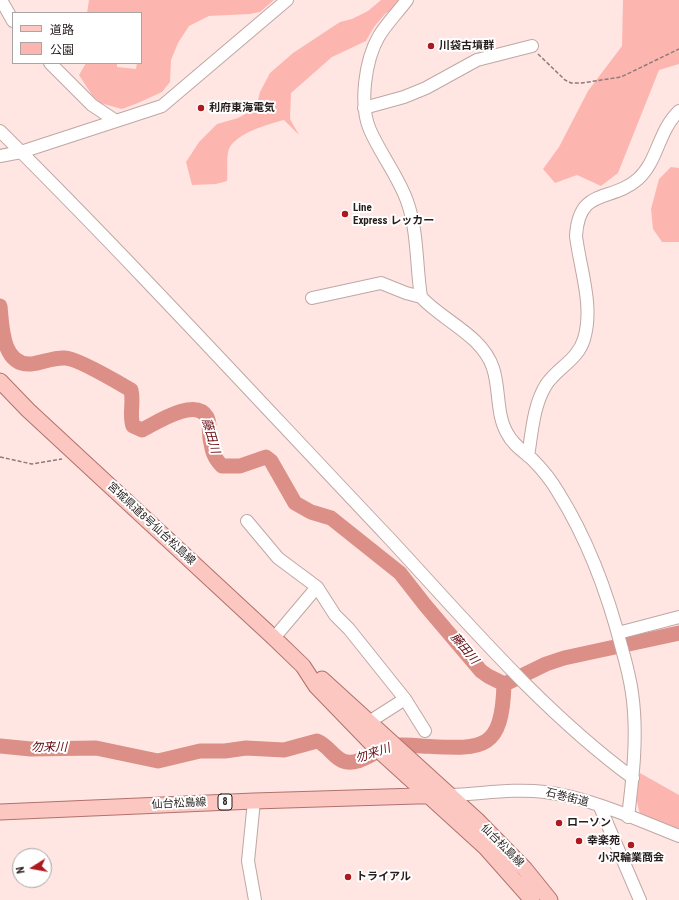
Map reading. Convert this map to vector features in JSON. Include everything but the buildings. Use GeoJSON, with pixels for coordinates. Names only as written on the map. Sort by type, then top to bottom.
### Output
{"type":"FeatureCollection","features":[{"type":"Feature","properties":{"kind":"main road","name":"宮城県道8号仙台松島線"},"geometry":{"type":"LineString","coordinates":[[0,381],[28,410],[303,666],[323,679],[415,763]]}},
{"type":"Feature","properties":{"kind":"main road","name":"宮城県道8号仙台松島線"},"geometry":{"type":"LineString","coordinates":[[303,666],[316,686],[375,747],[398,768]]}},
{"type":"Feature","properties":{"kind":"main road","name":"仙台松島線"},"geometry":{"type":"LineString","coordinates":[[415,763],[450,795],[525,869],[550,900]]}},
{"type":"Feature","properties":{"kind":"main road","name":"仙台松島線"},"geometry":{"type":"LineString","coordinates":[[398,768],[486,848],[532,900]]}},
{"type":"Feature","properties":{"kind":"main road","name":"仙台松島線"},"geometry":{"type":"LineString","coordinates":[[0,812],[254,801],[431,797],[450,795]]}},
{"type":"Feature","properties":{"kind":"street"},"geometry":{"type":"LineString","coordinates":[[1,0],[12,19]]}},
{"type":"Feature","properties":{"kind":"street"},"geometry":{"type":"LineString","coordinates":[[0,156],[21,152],[166,103],[287,0]]}},
{"type":"Feature","properties":{"kind":"street"},"geometry":{"type":"LineString","coordinates":[[407,0],[384,29],[374,46],[366,78],[364,108],[370,130],[399,181],[408,202],[412,218],[421,297]]}},
{"type":"Feature","properties":{"kind":"street"},"geometry":{"type":"LineString","coordinates":[[364,108],[404,97],[426,88],[477,60],[532,46]]}},
{"type":"Feature","properties":{"kind":"street"},"geometry":{"type":"LineString","coordinates":[[51,64],[92,105],[116,121]]}},
{"type":"Feature","properties":{"kind":"street"},"geometry":{"type":"LineString","coordinates":[[528,456],[538,401],[546,385],[580,350],[585,337],[587,314],[576,236],[577,224],[581,211],[590,201],[630,184],[643,173],[649,165],[666,127],[679,111]]}},
{"type":"Feature","properties":{"kind":"street"},"geometry":{"type":"LineString","coordinates":[[0,131],[255,395],[515,672],[587,743],[633,778]]}},
{"type":"Feature","properties":{"kind":"street"},"geometry":{"type":"LineString","coordinates":[[312,298],[381,283],[421,297],[482,348],[493,368],[503,425],[507,434],[518,449],[528,456],[547,476],[586,544],[605,590],[628,672],[634,713],[633,778],[628,817]]}},
{"type":"Feature","properties":{"kind":"street"},"geometry":{"type":"LineString","coordinates":[[247,521],[278,558],[317,587],[335,615],[371,656],[405,699],[425,731]]}},
{"type":"Feature","properties":{"kind":"street"},"geometry":{"type":"LineString","coordinates":[[274,638],[317,587]]}},
{"type":"Feature","properties":{"kind":"street"},"geometry":{"type":"LineString","coordinates":[[618,633],[679,617]]}},
{"type":"Feature","properties":{"kind":"street"},"geometry":{"type":"LineString","coordinates":[[369,722],[405,699]]}},
{"type":"Feature","properties":{"kind":"street","name":"石巻街道"},"geometry":{"type":"LineString","coordinates":[[450,795],[525,791],[545,792],[600,807],[679,836]]}},
{"type":"Feature","properties":{"kind":"street"},"geometry":{"type":"LineString","coordinates":[[254,801],[248,861],[255,900]]}},
{"type":"Feature","properties":{"kind":"street"},"geometry":{"type":"LineString","coordinates":[[600,807],[640,900]]}},
{"type":"Feature","properties":{"kind":"path"},"geometry":{"type":"LineString","coordinates":[[532,46],[560,76],[571,83],[621,77],[679,49]]}},
{"type":"Feature","properties":{"kind":"path"},"geometry":{"type":"LineString","coordinates":[[0,457],[32,464],[65,458]]}},
{"type":"Feature","properties":{"kind":"green space"},"geometry":{"type":"Polygon","coordinates":[[[89,0],[274,0],[260,12],[250,14],[209,16],[189,26],[178,43],[171,60],[170,82],[162,92],[122,109],[100,103],[92,95],[79,75],[85,64],[117,64],[117,67],[136,69],[137,64],[142,64],[142,12],[87,12],[89,0]]]}},
{"type":"Feature","properties":{"kind":"green space"},"geometry":{"type":"Polygon","coordinates":[[[381,0],[399,0],[396,6],[385,14],[374,27],[366,41],[332,57],[291,93],[290,119],[299,135],[284,120],[254,130],[238,138],[229,149],[227,181],[216,184],[192,185],[186,162],[199,142],[217,124],[238,118],[256,108],[260,92],[270,73],[293,53],[340,22],[352,19],[368,11],[381,0]]]}},
{"type":"Feature","properties":{"kind":"green space"},"geometry":{"type":"Polygon","coordinates":[[[623,0],[679,0],[679,64],[659,70],[618,173],[601,186],[577,175],[555,183],[543,169],[559,147],[588,91],[622,46],[623,0]]]}},
{"type":"Feature","properties":{"kind":"green space"},"geometry":{"type":"Polygon","coordinates":[[[671,167],[679,168],[679,242],[662,242],[653,229],[651,209],[659,179],[671,167]]]}},
{"type":"Feature","properties":{"kind":"green space"},"geometry":{"type":"Polygon","coordinates":[[[640,773],[679,795],[679,829],[640,814],[636,794],[640,773]]]}},
{"type":"Feature","properties":{"kind":"waterway","name":"藤田川"},"geometry":{"type":"LineString","coordinates":[[0,306],[5,343],[14,359],[21,363],[31,364],[57,358],[65,358],[79,362],[108,377],[131,390],[131,417],[133,426],[142,430],[175,413],[185,410],[201,412],[208,419],[212,450],[222,466],[240,466],[266,457],[271,461],[295,503],[311,512],[331,518],[400,573],[481,671],[504,684]]}},
{"type":"Feature","properties":{"kind":"waterway","name":"勿来川"},"geometry":{"type":"LineString","coordinates":[[507,683],[546,664],[564,658],[679,633]]}},
{"type":"Feature","properties":{"kind":"waterway","name":"勿来川"},"geometry":{"type":"LineString","coordinates":[[0,746],[31,749],[96,748],[158,761],[200,751],[225,751],[246,748],[284,750],[317,741],[324,745],[339,759],[343,761],[355,762],[389,746],[406,745],[460,747],[474,746],[485,742],[493,735],[499,723],[504,684]]}},
{"type":"Feature","properties":{"kind":"place","name":"川袋古墳群"},"geometry":{"type":"Point","coordinates":[431,46]}},
{"type":"Feature","properties":{"kind":"place","name":"利府東海電気"},"geometry":{"type":"Point","coordinates":[201,108]}},
{"type":"Feature","properties":{"kind":"place","name":"Line Express レッカー"},"geometry":{"type":"Point","coordinates":[345,214]}},
{"type":"Feature","properties":{"kind":"place","name":"ローソン"},"geometry":{"type":"Point","coordinates":[559,823]}},
{"type":"Feature","properties":{"kind":"place","name":"幸楽苑"},"geometry":{"type":"Point","coordinates":[579,841]}},
{"type":"Feature","properties":{"kind":"place","name":"小沢輪業商会"},"geometry":{"type":"Point","coordinates":[631,845]}},
{"type":"Feature","properties":{"kind":"place","name":"トライアル"},"geometry":{"type":"Point","coordinates":[348,877]}}]}
